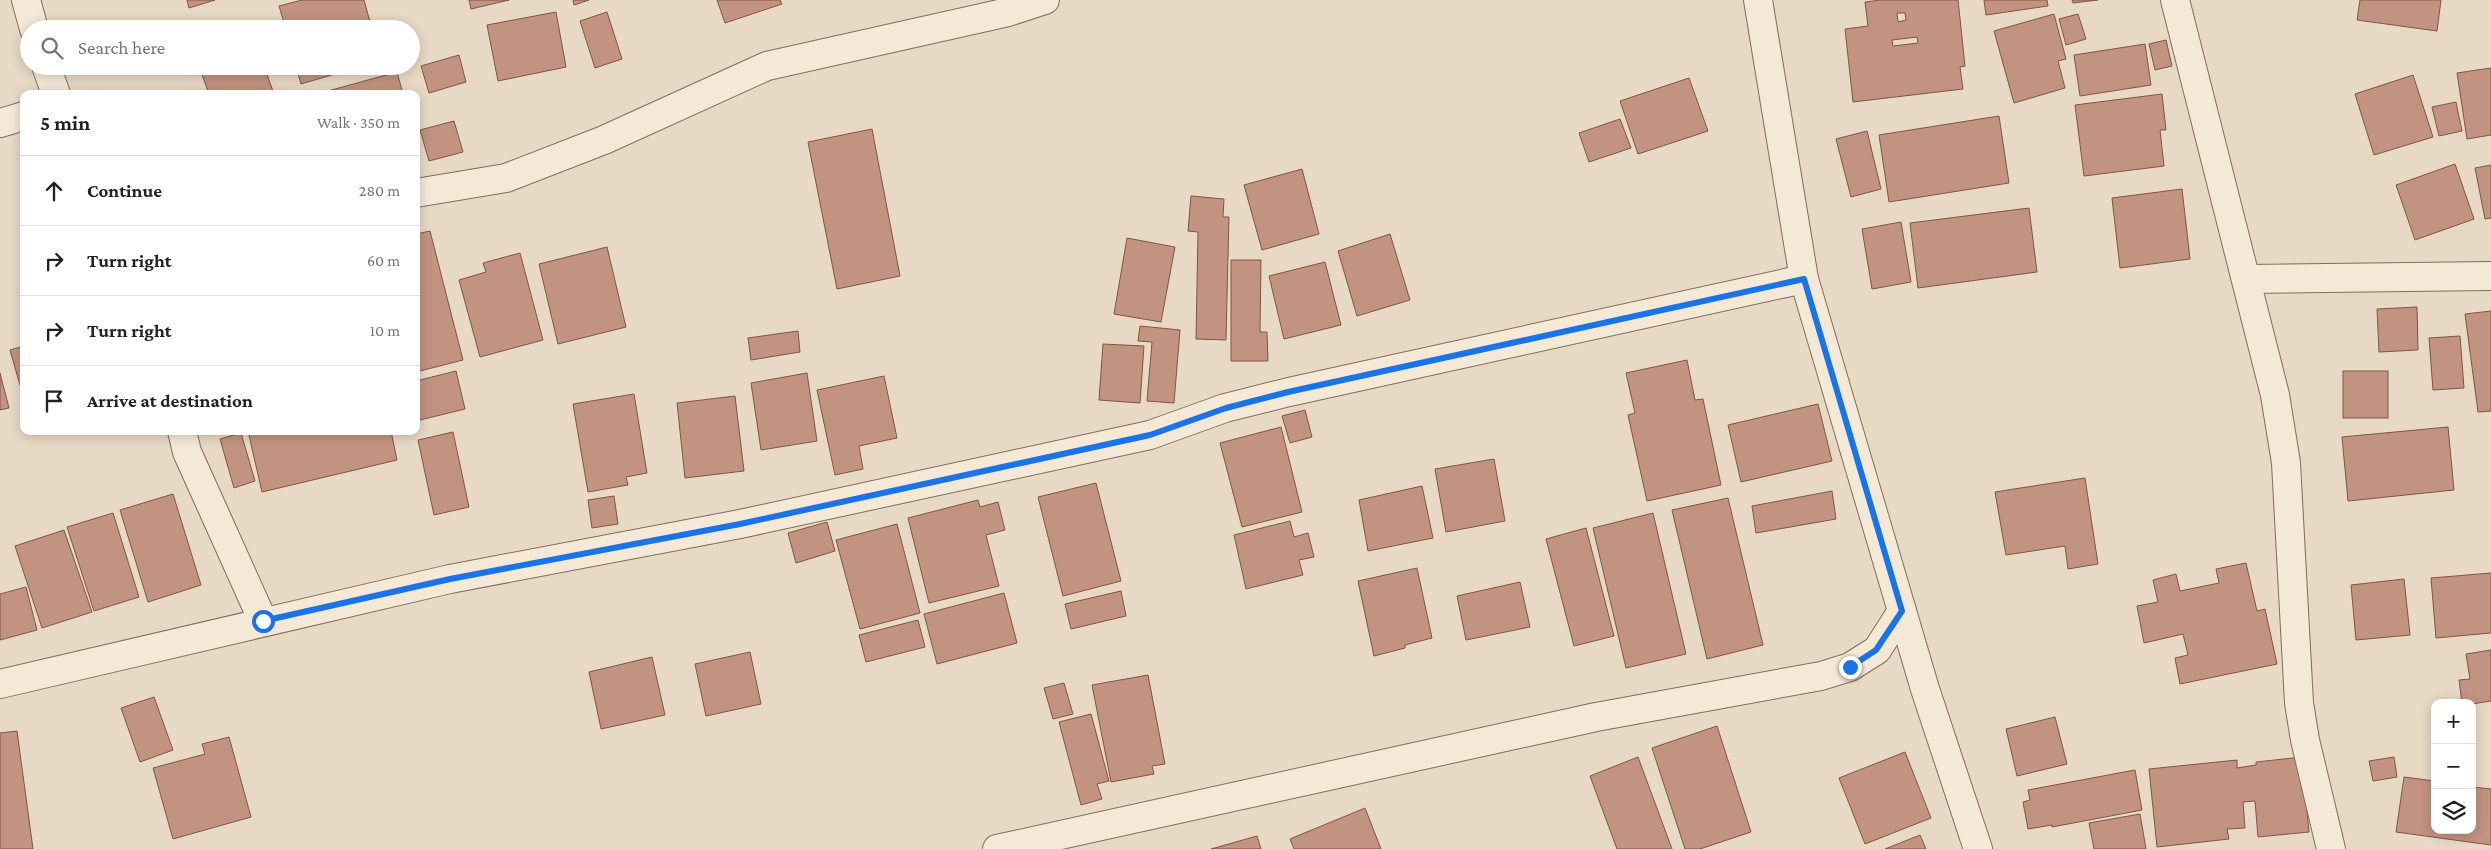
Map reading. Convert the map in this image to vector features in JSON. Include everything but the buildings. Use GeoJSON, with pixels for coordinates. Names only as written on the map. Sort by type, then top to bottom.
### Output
{"type":"FeatureCollection","features":[{"type":"Feature","properties":{"kind":"street"},"geometry":{"type":"LineString","coordinates":[[26,0],[32,20]]}},
{"type":"Feature","properties":{"kind":"street"},"geometry":{"type":"LineString","coordinates":[[420,192],[506,178],[604,140],[767,66],[1008,12],[1045,0]]}},
{"type":"Feature","properties":{"kind":"street"},"geometry":{"type":"LineString","coordinates":[[1758,0],[1804,279],[1902,611],[1978,849]]}},
{"type":"Feature","properties":{"kind":"street"},"geometry":{"type":"LineString","coordinates":[[2176,0],[2276,395],[2286,463],[2299,703],[2305,740],[2331,849]]}},
{"type":"Feature","properties":{"kind":"street"},"geometry":{"type":"LineString","coordinates":[[49,75],[55,90]]}},
{"type":"Feature","properties":{"kind":"street"},"geometry":{"type":"LineString","coordinates":[[0,123],[20,117]]}},
{"type":"Feature","properties":{"kind":"street"},"geometry":{"type":"LineString","coordinates":[[2248,279],[2491,276]]}},
{"type":"Feature","properties":{"kind":"street"},"geometry":{"type":"LineString","coordinates":[[0,684],[263,621],[450,579],[740,524],[1150,435],[1226,408],[1288,392],[1804,279]]}},
{"type":"Feature","properties":{"kind":"street"},"geometry":{"type":"LineString","coordinates":[[183,435],[187,452],[263,621]]}},
{"type":"Feature","properties":{"kind":"street"},"geometry":{"type":"LineString","coordinates":[[997,849],[1596,717],[1820,676],[1850,667],[1876,650],[1902,611]]}},
{"type":"Feature","properties":{"kind":"route"},"geometry":{"type":"LineString","coordinates":[[263,621],[450,579],[740,524],[1150,435],[1226,408],[1288,392],[1804,279],[1902,611],[1876,650],[1850,667]]}}]}
